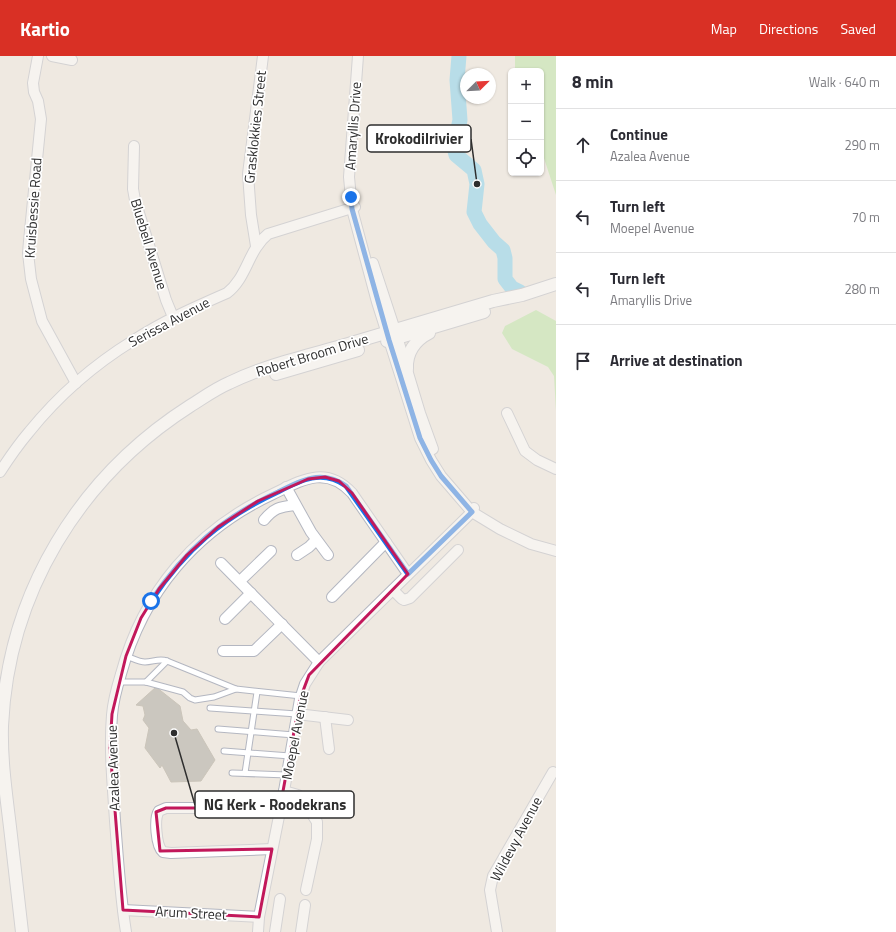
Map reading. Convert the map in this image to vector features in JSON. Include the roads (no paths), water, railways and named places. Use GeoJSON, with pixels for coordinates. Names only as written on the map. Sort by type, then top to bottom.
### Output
{"type":"FeatureCollection","features":[{"type":"Feature","properties":{"kind":"street","name":"Kruisbessie Road"},"geometry":{"type":"LineString","coordinates":[[38,56],[34,92],[38,101],[40,119],[28,253],[34,293],[42,321],[76,383]]}},
{"type":"Feature","properties":{"kind":"street"},"geometry":{"type":"LineString","coordinates":[[52,56],[72,60]]}},
{"type":"Feature","properties":{"kind":"street","name":"Grasklokkies Street"},"geometry":{"type":"LineString","coordinates":[[256,246],[250,215],[248,174],[263,56]]}},
{"type":"Feature","properties":{"kind":"street","name":"Amaryllis Drive"},"geometry":{"type":"LineString","coordinates":[[358,56],[349,177],[351,197],[424,447],[441,476],[475,512],[500,529],[531,544],[556,551]]}},
{"type":"Feature","properties":{"kind":"street","name":"Bluebell Avenue"},"geometry":{"type":"LineString","coordinates":[[134,146],[133,189],[135,200],[166,300],[173,317]]}},
{"type":"Feature","properties":{"kind":"street","name":"Serissa Avenue"},"geometry":{"type":"LineString","coordinates":[[0,472],[28,433],[43,416],[76,383],[105,360],[134,340],[173,317],[227,293],[232,289],[241,277],[256,246],[268,234],[353,208]]}},
{"type":"Feature","properties":{"kind":"street","name":"Robert Broom Drive"},"geometry":{"type":"LineString","coordinates":[[22,932],[3,772],[2,726],[4,701],[10,663],[25,609],[38,577],[61,534],[91,492],[118,463],[146,437],[199,401],[245,383],[493,301],[522,295],[556,284]]}},
{"type":"Feature","properties":{"kind":"street","name":"Robert Broom Drive"},"geometry":{"type":"LineString","coordinates":[[392,335],[446,324],[496,308],[522,295]]}},
{"type":"Feature","properties":{"kind":"street"},"geometry":{"type":"LineString","coordinates":[[407,369],[409,355],[416,342],[423,336],[446,324]]}},
{"type":"Feature","properties":{"kind":"street","name":"Amaryllis Drive"},"geometry":{"type":"LineString","coordinates":[[392,335],[407,369],[420,413],[437,460],[447,477],[475,512]]}},
{"type":"Feature","properties":{"kind":"street"},"geometry":{"type":"LineString","coordinates":[[506,413],[511,426],[530,457],[556,469]]}},
{"type":"Feature","properties":{"kind":"street","name":"Azalea Avenue"},"geometry":{"type":"LineString","coordinates":[[126,932],[110,748],[112,714],[118,682],[126,656],[141,618],[170,573],[206,536],[229,518],[258,501],[286,488],[308,479],[325,477],[339,481],[352,493],[408,574]]}},
{"type":"Feature","properties":{"kind":"street"},"geometry":{"type":"LineString","coordinates":[[286,488],[316,540],[328,555]]}},
{"type":"Feature","properties":{"kind":"street"},"geometry":{"type":"LineString","coordinates":[[264,520],[270,512],[276,508],[295,504]]}},
{"type":"Feature","properties":{"kind":"street","name":"Moepel Avenue"},"geometry":{"type":"LineString","coordinates":[[258,932],[259,917],[287,775],[297,714],[301,696],[309,675],[319,662],[408,574],[475,512]]}},
{"type":"Feature","properties":{"kind":"street"},"geometry":{"type":"LineString","coordinates":[[297,555],[316,540]]}},
{"type":"Feature","properties":{"kind":"street"},"geometry":{"type":"LineString","coordinates":[[332,597],[386,542]]}},
{"type":"Feature","properties":{"kind":"street"},"geometry":{"type":"LineString","coordinates":[[393,590],[402,599],[406,600],[410,598],[458,550]]}},
{"type":"Feature","properties":{"kind":"street"},"geometry":{"type":"LineString","coordinates":[[240,581],[271,551]]}},
{"type":"Feature","properties":{"kind":"street"},"geometry":{"type":"LineString","coordinates":[[222,563],[319,662]]}},
{"type":"Feature","properties":{"kind":"street"},"geometry":{"type":"LineString","coordinates":[[225,619],[251,593]]}},
{"type":"Feature","properties":{"kind":"street"},"geometry":{"type":"LineString","coordinates":[[223,651],[254,651],[282,624]]}},
{"type":"Feature","properties":{"kind":"street"},"geometry":{"type":"LineString","coordinates":[[297,714],[348,720]]}},
{"type":"Feature","properties":{"kind":"street"},"geometry":{"type":"LineString","coordinates":[[325,717],[329,749]]}},
{"type":"Feature","properties":{"kind":"street","name":"Wildevy Avenue"},"geometry":{"type":"LineString","coordinates":[[497,932],[490,890],[492,876],[552,772]]}},
{"type":"Feature","properties":{"kind":"street"},"geometry":{"type":"LineString","coordinates":[[284,791],[298,795],[316,822],[317,839],[306,890]]}},
{"type":"Feature","properties":{"kind":"street"},"geometry":{"type":"LineString","coordinates":[[272,849],[171,853],[163,852],[159,847],[156,816],[158,811],[166,808],[228,808],[281,802]]}},
{"type":"Feature","properties":{"kind":"street"},"geometry":{"type":"LineString","coordinates":[[275,932],[280,899]]}},
{"type":"Feature","properties":{"kind":"street"},"geometry":{"type":"LineString","coordinates":[[301,932],[305,905]]}},
{"type":"Feature","properties":{"kind":"street","name":"Arum Street"},"geometry":{"type":"LineString","coordinates":[[123,910],[259,917]]}},
{"type":"Feature","properties":{"kind":"lane"},"geometry":{"type":"LineString","coordinates":[[126,656],[141,662],[162,659],[236,689],[301,696]]}},
{"type":"Feature","properties":{"kind":"lane"},"geometry":{"type":"LineString","coordinates":[[146,682],[167,661]]}},
{"type":"Feature","properties":{"kind":"lane"},"geometry":{"type":"LineString","coordinates":[[118,682],[146,682],[183,692],[195,700],[214,697],[236,689]]}},
{"type":"Feature","properties":{"kind":"lane"},"geometry":{"type":"LineString","coordinates":[[245,773],[257,692]]}},
{"type":"Feature","properties":{"kind":"lane"},"geometry":{"type":"LineString","coordinates":[[210,708],[297,714]]}},
{"type":"Feature","properties":{"kind":"lane"},"geometry":{"type":"LineString","coordinates":[[218,729],[294,734]]}},
{"type":"Feature","properties":{"kind":"lane"},"geometry":{"type":"LineString","coordinates":[[224,751],[290,756]]}},
{"type":"Feature","properties":{"kind":"lane"},"geometry":{"type":"LineString","coordinates":[[232,772],[287,775]]}},
{"type":"Feature","properties":{"kind":"waterway"},"geometry":{"type":"LineString","coordinates":[[459,56],[457,80],[460,120],[454,147],[456,155],[474,170],[477,184],[474,212],[480,224],[494,242],[503,250],[505,258],[505,279],[512,288],[520,292]]}},
{"type":"Feature","properties":{"kind":"place","name":"Krokodilrivier"},"geometry":{"type":"Point","coordinates":[477,184]}},
{"type":"Feature","properties":{"kind":"place","name":"NG Kerk - Roodekrans"},"geometry":{"type":"Point","coordinates":[174,733]}}]}
